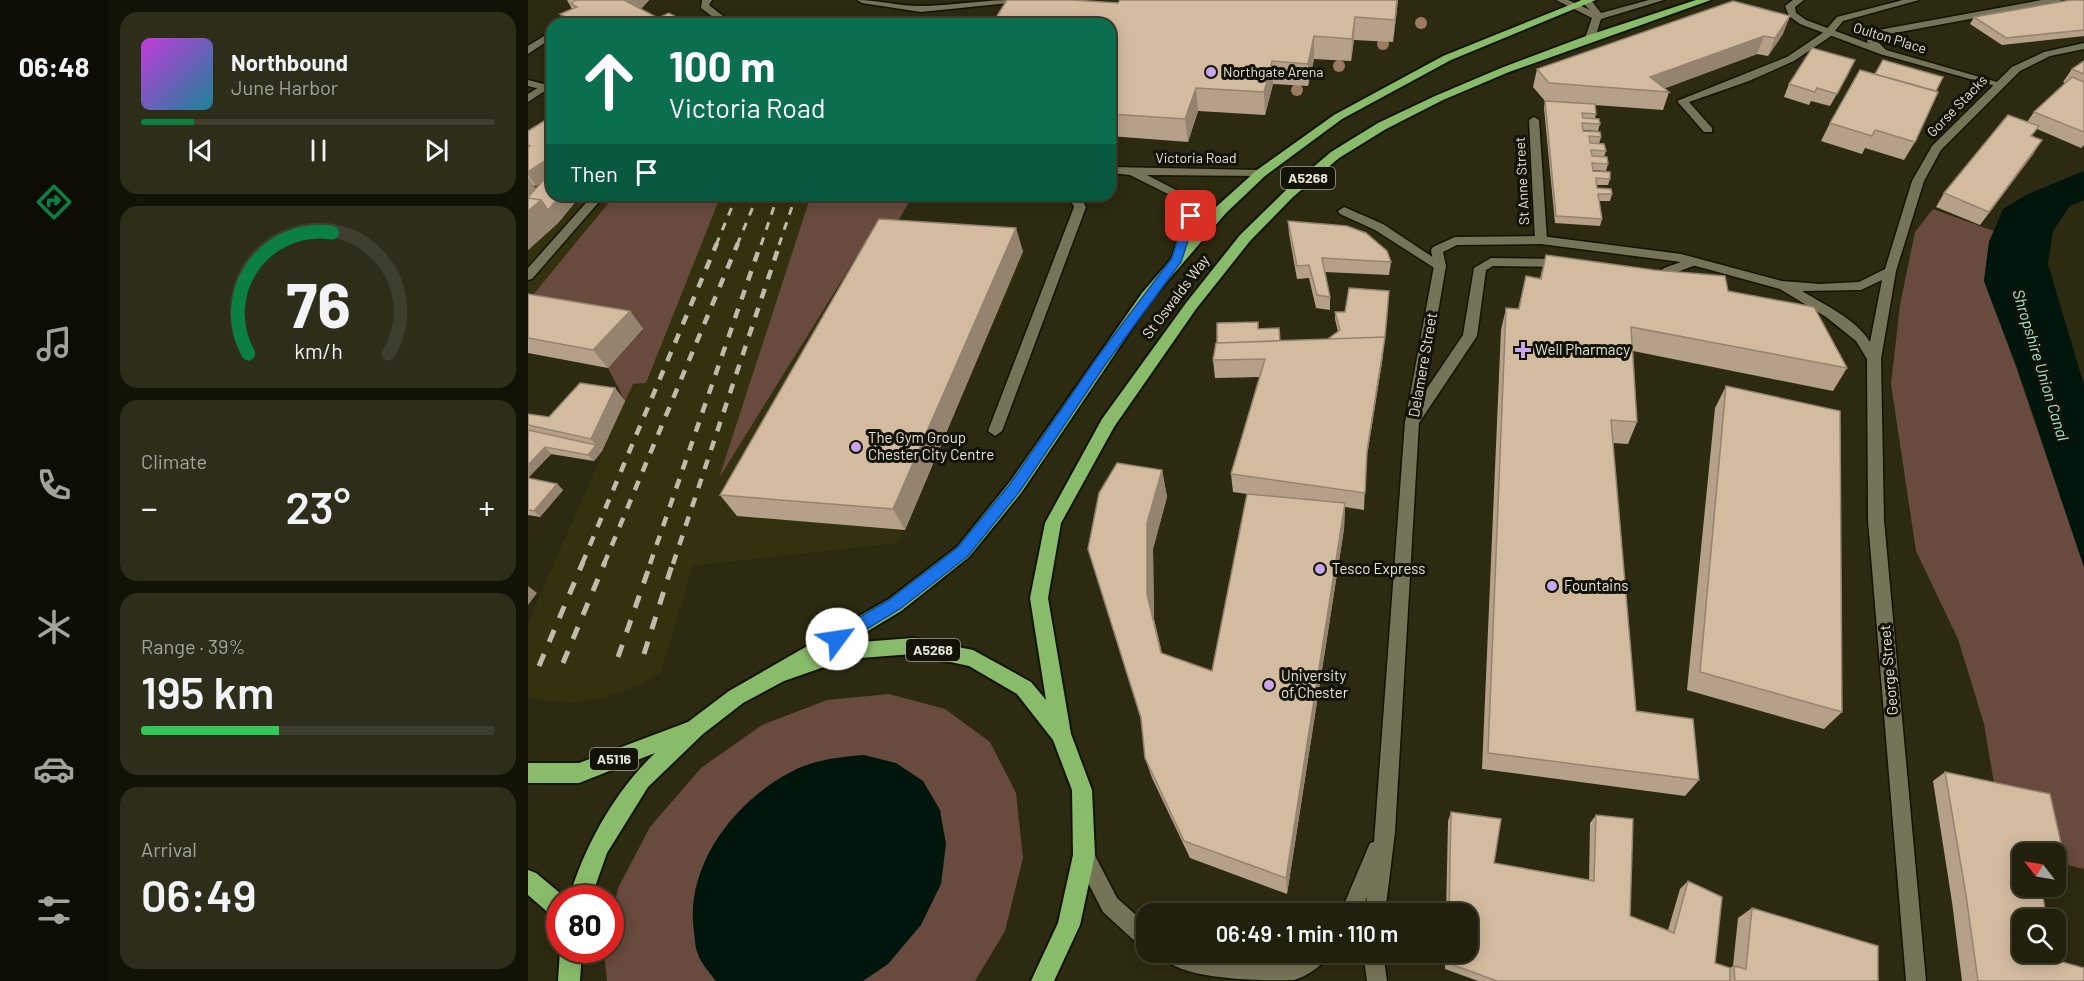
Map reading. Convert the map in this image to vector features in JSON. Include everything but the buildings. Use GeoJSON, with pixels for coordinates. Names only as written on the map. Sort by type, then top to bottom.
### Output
{"type":"FeatureCollection","features":[{"type":"Feature","properties":{"kind":"highway","name":"St Oswalds Way"},"geometry":{"type":"LineString","coordinates":[[779,674],[895,604],[963,552],[1015,488],[1100,362],[1178,259],[1221,210],[1261,173],[1338,117],[1447,58],[1588,0]]}},
{"type":"Feature","properties":{"kind":"highway","name":"St Oswalds Way"},"geometry":{"type":"LineString","coordinates":[[1061,734],[1039,598],[1053,523],[1108,423],[1191,306],[1245,238],[1288,194],[1335,155],[1382,126],[1439,98],[1590,38],[1706,0]]}},
{"type":"Feature","properties":{"kind":"highway","name":"A5268"},"geometry":{"type":"LineString","coordinates":[[585,885],[599,847],[641,780],[696,727],[736,697],[779,674],[847,651],[913,646],[974,658],[1024,688],[1061,734],[1082,790],[1084,855],[1069,925],[1042,981]]}},
{"type":"Feature","properties":{"kind":"highway","name":"A5116"},"geometry":{"type":"LineString","coordinates":[[528,773],[579,773],[696,727]]}},
{"type":"Feature","properties":{"kind":"highway"},"geometry":{"type":"LineString","coordinates":[[528,881],[546,896]]}},
{"type":"Feature","properties":{"kind":"highway"},"geometry":{"type":"LineString","coordinates":[[569,981],[570,963]]}},
{"type":"Feature","properties":{"kind":"street"},"geometry":{"type":"LineString","coordinates":[[707,0],[704,6],[720,18]]}},
{"type":"Feature","properties":{"kind":"street"},"geometry":{"type":"LineString","coordinates":[[862,0],[921,9],[1009,0]]}},
{"type":"Feature","properties":{"kind":"street"},"geometry":{"type":"LineString","coordinates":[[1562,0],[1597,17],[1659,0]]}},
{"type":"Feature","properties":{"kind":"street"},"geometry":{"type":"LineString","coordinates":[[1588,0],[1593,5],[1597,17],[1590,38]]}},
{"type":"Feature","properties":{"kind":"street"},"geometry":{"type":"LineString","coordinates":[[1799,0],[1790,6],[1792,14],[1803,22],[1831,33],[1840,19],[1914,0]]}},
{"type":"Feature","properties":{"kind":"street"},"geometry":{"type":"LineString","coordinates":[[1883,52],[1872,42],[1873,34],[2057,0]]}},
{"type":"Feature","properties":{"kind":"street","name":"Oulton Place"},"geometry":{"type":"LineString","coordinates":[[1708,130],[1682,100],[1786,62],[1831,33],[1883,52],[1999,84]]}},
{"type":"Feature","properties":{"kind":"street"},"geometry":{"type":"LineString","coordinates":[[528,51],[546,38]]}},
{"type":"Feature","properties":{"kind":"street","name":"Gorse Stacks"},"geometry":{"type":"LineString","coordinates":[[1890,272],[1918,181],[1936,148],[2016,69],[2047,54],[2084,46]]}},
{"type":"Feature","properties":{"kind":"street"},"geometry":{"type":"LineString","coordinates":[[528,83],[546,88]]}},
{"type":"Feature","properties":{"kind":"street"},"geometry":{"type":"LineString","coordinates":[[528,99],[546,89]]}},
{"type":"Feature","properties":{"kind":"street","name":"St Anne Street"},"geometry":{"type":"LineString","coordinates":[[1534,120],[1541,240]]}},
{"type":"Feature","properties":{"kind":"street","name":"Victoria Road"},"geometry":{"type":"LineString","coordinates":[[1116,171],[1261,173]]}},
{"type":"Feature","properties":{"kind":"street","name":"Victoria Road"},"geometry":{"type":"LineString","coordinates":[[1132,172],[1172,192],[1191,216],[1178,259]]}},
{"type":"Feature","properties":{"kind":"street"},"geometry":{"type":"LineString","coordinates":[[528,276],[594,201]]}},
{"type":"Feature","properties":{"kind":"street"},"geometry":{"type":"LineString","coordinates":[[995,430],[1080,207],[1077,201]]}},
{"type":"Feature","properties":{"kind":"street"},"geometry":{"type":"LineString","coordinates":[[1344,211],[1379,226],[1401,243],[1440,266]]}},
{"type":"Feature","properties":{"kind":"street","name":"Delamere Street"},"geometry":{"type":"LineString","coordinates":[[1376,903],[1385,832],[1412,422],[1440,266],[1437,250],[1455,241],[1541,240],[1638,252],[1692,262],[1782,285],[1861,286],[1890,272]]}},
{"type":"Feature","properties":{"kind":"street"},"geometry":{"type":"LineString","coordinates":[[1412,422],[1470,336],[1480,267],[1491,262],[1578,263]]}},
{"type":"Feature","properties":{"kind":"street"},"geometry":{"type":"LineString","coordinates":[[1646,293],[1654,281],[1668,271],[1692,262]]}},
{"type":"Feature","properties":{"kind":"street","name":"George Street"},"geometry":{"type":"LineString","coordinates":[[1890,272],[1874,359],[1876,520],[1917,981]]}},
{"type":"Feature","properties":{"kind":"street","name":"Delamere Street"},"geometry":{"type":"LineString","coordinates":[[1782,285],[1831,314],[1861,338],[1874,359]]}},
{"type":"Feature","properties":{"kind":"street","name":"Delamere Street"},"geometry":{"type":"LineString","coordinates":[[1355,903],[1385,832]]}},
{"type":"Feature","properties":{"kind":"street"},"geometry":{"type":"LineString","coordinates":[[1084,855],[1110,905],[1136,929]]}},
{"type":"Feature","properties":{"kind":"street"},"geometry":{"type":"LineString","coordinates":[[1185,963],[1239,977],[1273,976],[1296,969],[1304,963]]}},
{"type":"Feature","properties":{"kind":"street"},"geometry":{"type":"LineString","coordinates":[[1375,963],[1377,981]]}},
{"type":"Feature","properties":{"kind":"shaded area"},"geometry":{"type":"Polygon","coordinates":[[[528,148],[546,183],[546,201],[610,201],[528,301],[528,148]]]}},
{"type":"Feature","properties":{"kind":"shaded area"},"geometry":{"type":"Polygon","coordinates":[[[610,201],[719,201],[646,383],[633,384],[625,401],[608,368],[643,330],[528,301],[610,201]]]}},
{"type":"Feature","properties":{"kind":"shaded area"},"geometry":{"type":"Polygon","coordinates":[[[719,201],[910,201],[888,240],[1026,250],[898,543],[693,566],[661,672],[637,686],[606,697],[575,703],[528,697],[528,623],[633,383],[646,382],[719,201]]]}},
{"type":"Feature","properties":{"kind":"shaded area"},"geometry":{"type":"Polygon","coordinates":[[[809,201],[910,201],[887,240],[868,238],[719,478],[809,201]]]}},
{"type":"Feature","properties":{"kind":"shaded area"},"geometry":{"type":"Polygon","coordinates":[[[1933,209],[1994,231],[1989,242],[1984,281],[2016,367],[2084,567],[2084,869],[2066,865],[2066,843],[2044,843],[1996,795],[1984,724],[1958,639],[1916,551],[1891,384],[1900,305],[1915,232],[1933,209]]]}},
{"type":"Feature","properties":{"kind":"shaded area"},"geometry":{"type":"Polygon","coordinates":[[[889,694],[945,709],[990,742],[1016,793],[1023,858],[1005,931],[975,981],[607,981],[605,963],[624,963],[624,885],[620,885],[650,827],[701,768],[762,725],[827,700],[889,694]]]}},
{"type":"Feature","properties":{"kind":"water","name":"Shropshire Union Canal"},"geometry":{"type":"Polygon","coordinates":[[[2084,171],[2084,200],[2070,206],[2053,231],[2048,264],[2084,385],[2084,567],[2017,367],[1984,281],[1989,242],[2003,209],[2028,194],[2084,171]]]}},
{"type":"Feature","properties":{"kind":"water"},"geometry":{"type":"Polygon","coordinates":[[[864,755],[896,763],[923,781],[940,810],[946,844],[941,884],[921,925],[888,964],[863,981],[716,981],[703,965],[697,952],[693,908],[697,884],[705,861],[717,839],[750,801],[769,785],[789,773],[816,762],[864,755]]]}},
{"type":"Feature","properties":{"kind":"railway"},"geometry":{"type":"LineString","coordinates":[[716,245],[734,201]]}},
{"type":"Feature","properties":{"kind":"railway"},"geometry":{"type":"LineString","coordinates":[[737,245],[755,201]]}},
{"type":"Feature","properties":{"kind":"railway"},"geometry":{"type":"LineString","coordinates":[[761,245],[776,201]]}},
{"type":"Feature","properties":{"kind":"railway"},"geometry":{"type":"LineString","coordinates":[[779,245],[794,201]]}},
{"type":"Feature","properties":{"kind":"railway"},"geometry":{"type":"LineString","coordinates":[[582,564],[717,243]]}},
{"type":"Feature","properties":{"kind":"railway"},"geometry":{"type":"LineString","coordinates":[[604,564],[738,243]]}},
{"type":"Feature","properties":{"kind":"railway"},"geometry":{"type":"LineString","coordinates":[[650,564],[761,243]]}},
{"type":"Feature","properties":{"kind":"railway"},"geometry":{"type":"LineString","coordinates":[[673,564],[780,243]]}},
{"type":"Feature","properties":{"kind":"railway"},"geometry":{"type":"LineString","coordinates":[[539,666],[583,562]]}},
{"type":"Feature","properties":{"kind":"railway"},"geometry":{"type":"LineString","coordinates":[[563,663],[605,562]]}},
{"type":"Feature","properties":{"kind":"railway"},"geometry":{"type":"LineString","coordinates":[[618,657],[651,562]]}},
{"type":"Feature","properties":{"kind":"railway"},"geometry":{"type":"LineString","coordinates":[[644,654],[673,562]]}},
{"type":"Feature","properties":{"kind":"place","name":"Northgate Arena"},"geometry":{"type":"Point","coordinates":[1211,72]}},
{"type":"Feature","properties":{"kind":"place","name":"Well Pharmacy"},"geometry":{"type":"Point","coordinates":[1523,350]}},
{"type":"Feature","properties":{"kind":"place","name":"The Gym Group Chester City Centre"},"geometry":{"type":"Point","coordinates":[856,447]}},
{"type":"Feature","properties":{"kind":"place","name":"Tesco Express"},"geometry":{"type":"Point","coordinates":[1320,569]}},
{"type":"Feature","properties":{"kind":"place","name":"Fountains"},"geometry":{"type":"Point","coordinates":[1552,586]}},
{"type":"Feature","properties":{"kind":"place","name":"University of Chester"},"geometry":{"type":"Point","coordinates":[1269,685]}},
{"type":"Feature","properties":{"kind":"route"},"geometry":{"type":"LineString","coordinates":[[837,639],[895,604],[963,552],[1015,488],[1100,362],[1147,296],[1178,259],[1191,216]]}}]}
